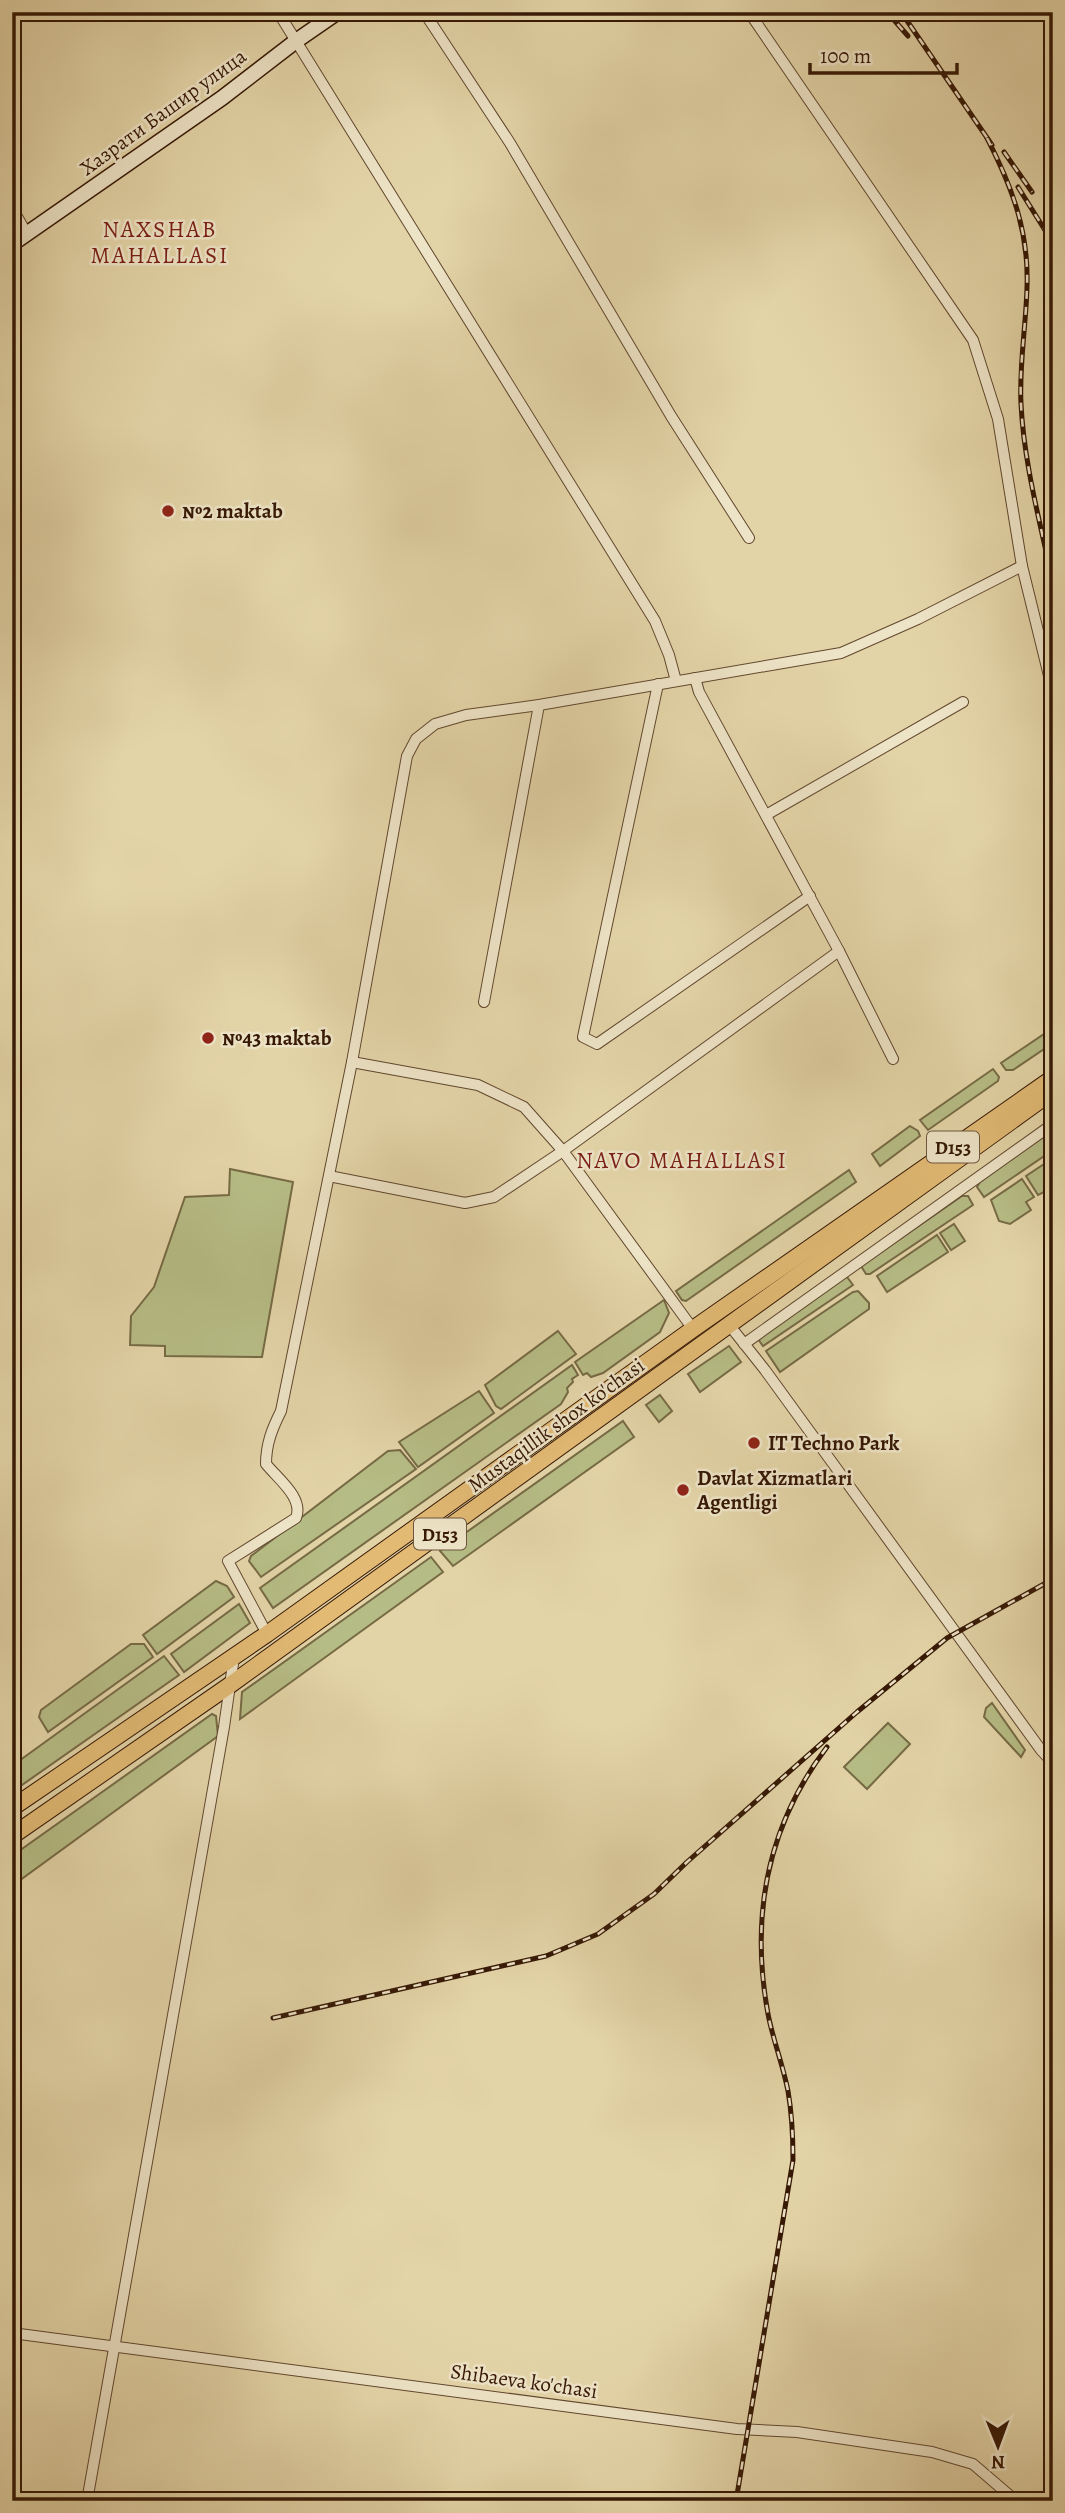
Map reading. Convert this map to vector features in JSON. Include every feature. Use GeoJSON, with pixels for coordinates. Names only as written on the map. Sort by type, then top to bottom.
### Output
{"type":"FeatureCollection","features":[{"type":"Feature","properties":{"kind":"main road","name":"Mustaqillik shox ko'chasi"},"geometry":{"type":"LineString","coordinates":[[12,1836],[230,1685],[730,1326],[842,1234],[1053,1078]]}},
{"type":"Feature","properties":{"kind":"main road","name":"Mustaqillik shox ko'chasi"},"geometry":{"type":"LineString","coordinates":[[12,1808],[267,1634],[693,1329],[842,1234],[1053,1091]]}},
{"type":"Feature","properties":{"kind":"street"},"geometry":{"type":"LineString","coordinates":[[278,12],[655,621],[676,681]]}},
{"type":"Feature","properties":{"kind":"street","name":"Хазрати Башир улица"},"geometry":{"type":"LineString","coordinates":[[12,244],[222,98],[338,12]]}},
{"type":"Feature","properties":{"kind":"street"},"geometry":{"type":"LineString","coordinates":[[424,12],[510,143],[671,416],[749,538]]}},
{"type":"Feature","properties":{"kind":"street"},"geometry":{"type":"LineString","coordinates":[[749,12],[973,340],[998,419],[1022,566],[1053,692]]}},
{"type":"Feature","properties":{"kind":"street"},"geometry":{"type":"LineString","coordinates":[[12,208],[27,234]]}},
{"type":"Feature","properties":{"kind":"street"},"geometry":{"type":"LineString","coordinates":[[277,1651],[228,1561],[296,1518],[299,1511],[298,1503],[266,1464],[266,1450],[281,1410],[352,1062],[407,756],[416,739],[435,724],[466,715],[841,653],[918,619],[1022,566]]}},
{"type":"Feature","properties":{"kind":"street"},"geometry":{"type":"LineString","coordinates":[[695,678],[699,692],[810,896],[893,1059]]}},
{"type":"Feature","properties":{"kind":"street"},"geometry":{"type":"LineString","coordinates":[[658,684],[583,1037],[597,1044],[810,896]]}},
{"type":"Feature","properties":{"kind":"street"},"geometry":{"type":"LineString","coordinates":[[766,815],[963,702]]}},
{"type":"Feature","properties":{"kind":"street"},"geometry":{"type":"LineString","coordinates":[[484,1002],[539,705]]}},
{"type":"Feature","properties":{"kind":"street"},"geometry":{"type":"LineString","coordinates":[[329,1176],[465,1203],[494,1197],[563,1151],[839,951]]}},
{"type":"Feature","properties":{"kind":"street"},"geometry":{"type":"LineString","coordinates":[[352,1062],[478,1085],[524,1107],[563,1151],[693,1329]]}},
{"type":"Feature","properties":{"kind":"street"},"geometry":{"type":"LineString","coordinates":[[744,1344],[1053,1124]]}},
{"type":"Feature","properties":{"kind":"street"},"geometry":{"type":"LineString","coordinates":[[730,1326],[1018,1720],[1053,1763]]}},
{"type":"Feature","properties":{"kind":"street"},"geometry":{"type":"LineString","coordinates":[[87,2501],[234,1656]]}},
{"type":"Feature","properties":{"kind":"street","name":"Shibaeva ko'chasi"},"geometry":{"type":"LineString","coordinates":[[12,2333],[724,2427],[797,2432],[932,2452],[973,2464],[1016,2501]]}},
{"type":"Feature","properties":{"kind":"green space"},"geometry":{"type":"Polygon","coordinates":[[[1053,1028],[1053,1043],[1013,1070],[1006,1070],[1001,1063],[1053,1028]]]}},
{"type":"Feature","properties":{"kind":"green space"},"geometry":{"type":"Polygon","coordinates":[[[993,1069],[999,1077],[998,1081],[928,1130],[920,1120],[993,1069]]]}},
{"type":"Feature","properties":{"kind":"green space"},"geometry":{"type":"Polygon","coordinates":[[[910,1126],[918,1131],[920,1136],[880,1166],[872,1154],[910,1126]]]}},
{"type":"Feature","properties":{"kind":"green space"},"geometry":{"type":"Polygon","coordinates":[[[1053,1128],[1053,1150],[984,1197],[977,1187],[980,1182],[1053,1128]]]}},
{"type":"Feature","properties":{"kind":"green space"},"geometry":{"type":"Polygon","coordinates":[[[1053,1158],[1053,1194],[1049,1196],[1046,1191],[1038,1195],[1026,1176],[1053,1158]]]}},
{"type":"Feature","properties":{"kind":"green space"},"geometry":{"type":"Polygon","coordinates":[[[230,1169],[293,1182],[262,1357],[165,1356],[165,1346],[130,1345],[131,1316],[154,1287],[185,1197],[229,1195],[230,1169]]]}},
{"type":"Feature","properties":{"kind":"green space"},"geometry":{"type":"Polygon","coordinates":[[[849,1170],[856,1182],[686,1301],[682,1300],[676,1291],[849,1170]]]}},
{"type":"Feature","properties":{"kind":"green space"},"geometry":{"type":"Polygon","coordinates":[[[1022,1179],[1034,1197],[1026,1202],[1031,1210],[1010,1224],[999,1221],[991,1200],[1022,1179]]]}},
{"type":"Feature","properties":{"kind":"green space"},"geometry":{"type":"Polygon","coordinates":[[[962,1196],[968,1196],[973,1205],[870,1274],[866,1274],[861,1266],[962,1196]]]}},
{"type":"Feature","properties":{"kind":"green space"},"geometry":{"type":"Polygon","coordinates":[[[954,1224],[965,1241],[951,1250],[940,1233],[954,1224]]]}},
{"type":"Feature","properties":{"kind":"green space"},"geometry":{"type":"Polygon","coordinates":[[[937,1235],[948,1252],[887,1292],[877,1276],[937,1235]]]}},
{"type":"Feature","properties":{"kind":"green space"},"geometry":{"type":"Polygon","coordinates":[[[845,1277],[853,1285],[763,1346],[758,1339],[845,1277]]]}},
{"type":"Feature","properties":{"kind":"green space"},"geometry":{"type":"Polygon","coordinates":[[[858,1291],[869,1303],[869,1309],[780,1372],[766,1351],[858,1291]]]}},
{"type":"Feature","properties":{"kind":"green space"},"geometry":{"type":"Polygon","coordinates":[[[664,1300],[669,1313],[660,1332],[603,1373],[591,1377],[587,1373],[583,1375],[575,1362],[664,1300]]]}},
{"type":"Feature","properties":{"kind":"green space"},"geometry":{"type":"Polygon","coordinates":[[[558,1331],[576,1354],[501,1409],[496,1406],[485,1385],[558,1331]]]}},
{"type":"Feature","properties":{"kind":"green space"},"geometry":{"type":"Polygon","coordinates":[[[729,1346],[741,1362],[700,1392],[688,1374],[729,1346]]]}},
{"type":"Feature","properties":{"kind":"green space"},"geometry":{"type":"Polygon","coordinates":[[[572,1365],[578,1375],[572,1379],[573,1382],[567,1388],[568,1392],[561,1404],[273,1608],[260,1588],[572,1365]]]}},
{"type":"Feature","properties":{"kind":"green space"},"geometry":{"type":"Polygon","coordinates":[[[479,1391],[494,1413],[418,1467],[399,1442],[479,1391]]]}},
{"type":"Feature","properties":{"kind":"green space"},"geometry":{"type":"Polygon","coordinates":[[[660,1395],[672,1411],[659,1422],[646,1405],[660,1395]]]}},
{"type":"Feature","properties":{"kind":"green space"},"geometry":{"type":"Polygon","coordinates":[[[623,1421],[634,1437],[453,1566],[440,1551],[623,1421]]]}},
{"type":"Feature","properties":{"kind":"green space"},"geometry":{"type":"Polygon","coordinates":[[[400,1450],[416,1469],[261,1577],[249,1561],[251,1556],[388,1451],[400,1450]]]}},
{"type":"Feature","properties":{"kind":"green space"},"geometry":{"type":"Polygon","coordinates":[[[431,1557],[443,1572],[240,1719],[242,1692],[431,1557]]]}},
{"type":"Feature","properties":{"kind":"green space"},"geometry":{"type":"Polygon","coordinates":[[[216,1581],[227,1586],[234,1597],[157,1654],[143,1635],[216,1581]]]}},
{"type":"Feature","properties":{"kind":"green space"},"geometry":{"type":"Polygon","coordinates":[[[239,1604],[250,1623],[184,1672],[171,1654],[239,1604]]]}},
{"type":"Feature","properties":{"kind":"green space"},"geometry":{"type":"Polygon","coordinates":[[[131,1644],[144,1644],[153,1657],[48,1732],[39,1717],[41,1710],[131,1644]]]}},
{"type":"Feature","properties":{"kind":"green space"},"geometry":{"type":"Polygon","coordinates":[[[164,1656],[179,1675],[12,1792],[12,1766],[164,1656]]]}},
{"type":"Feature","properties":{"kind":"green space"},"geometry":{"type":"Polygon","coordinates":[[[992,1703],[1025,1750],[1021,1757],[984,1717],[986,1708],[992,1703]]]}},
{"type":"Feature","properties":{"kind":"green space"},"geometry":{"type":"Polygon","coordinates":[[[212,1714],[216,1716],[218,1736],[12,1886],[12,1856],[212,1714]]]}},
{"type":"Feature","properties":{"kind":"green space"},"geometry":{"type":"Polygon","coordinates":[[[888,1723],[910,1744],[867,1789],[844,1767],[888,1723]]]}},
{"type":"Feature","properties":{"kind":"railway"},"geometry":{"type":"LineString","coordinates":[[887,12],[908,36]]}},
{"type":"Feature","properties":{"kind":"railway"},"geometry":{"type":"LineString","coordinates":[[901,12],[992,145]]}},
{"type":"Feature","properties":{"kind":"railway"},"geometry":{"type":"LineString","coordinates":[[1047,36],[1053,46]]}},
{"type":"Feature","properties":{"kind":"railway"},"geometry":{"type":"LineString","coordinates":[[987,138],[1011,192],[1025,247],[1027,287],[1021,389],[1023,427],[1029,472],[1053,584]]}},
{"type":"Feature","properties":{"kind":"railway"},"geometry":{"type":"LineString","coordinates":[[1004,152],[1032,192]]}},
{"type":"Feature","properties":{"kind":"railway"},"geometry":{"type":"LineString","coordinates":[[1018,187],[1053,243]]}},
{"type":"Feature","properties":{"kind":"railway"},"geometry":{"type":"LineString","coordinates":[[273,2018],[546,1956],[598,1934],[654,1894],[857,1712],[947,1638],[1053,1579]]}},
{"type":"Feature","properties":{"kind":"railway"},"geometry":{"type":"LineString","coordinates":[[736,2501],[793,2160],[788,2091],[770,2024],[763,1978],[763,1907],[777,1840],[806,1777],[827,1747]]}},
{"type":"Feature","properties":{"kind":"place","name":"№2 maktab"},"geometry":{"type":"Point","coordinates":[168,511]}},
{"type":"Feature","properties":{"kind":"place","name":"№43 maktab"},"geometry":{"type":"Point","coordinates":[208,1038]}},
{"type":"Feature","properties":{"kind":"place","name":"IT Techno Park"},"geometry":{"type":"Point","coordinates":[754,1443]}},
{"type":"Feature","properties":{"kind":"place","name":"Davlat Xizmatlari Agentligi"},"geometry":{"type":"Point","coordinates":[683,1490]}},
{"type":"Feature","properties":{"kind":"district","name":"NAXSHAB MAHALLASI"},"geometry":{"type":"Point","coordinates":[160,242]}},
{"type":"Feature","properties":{"kind":"district","name":"NAVO MAHALLASI"},"geometry":{"type":"Point","coordinates":[682,1160]}}]}
